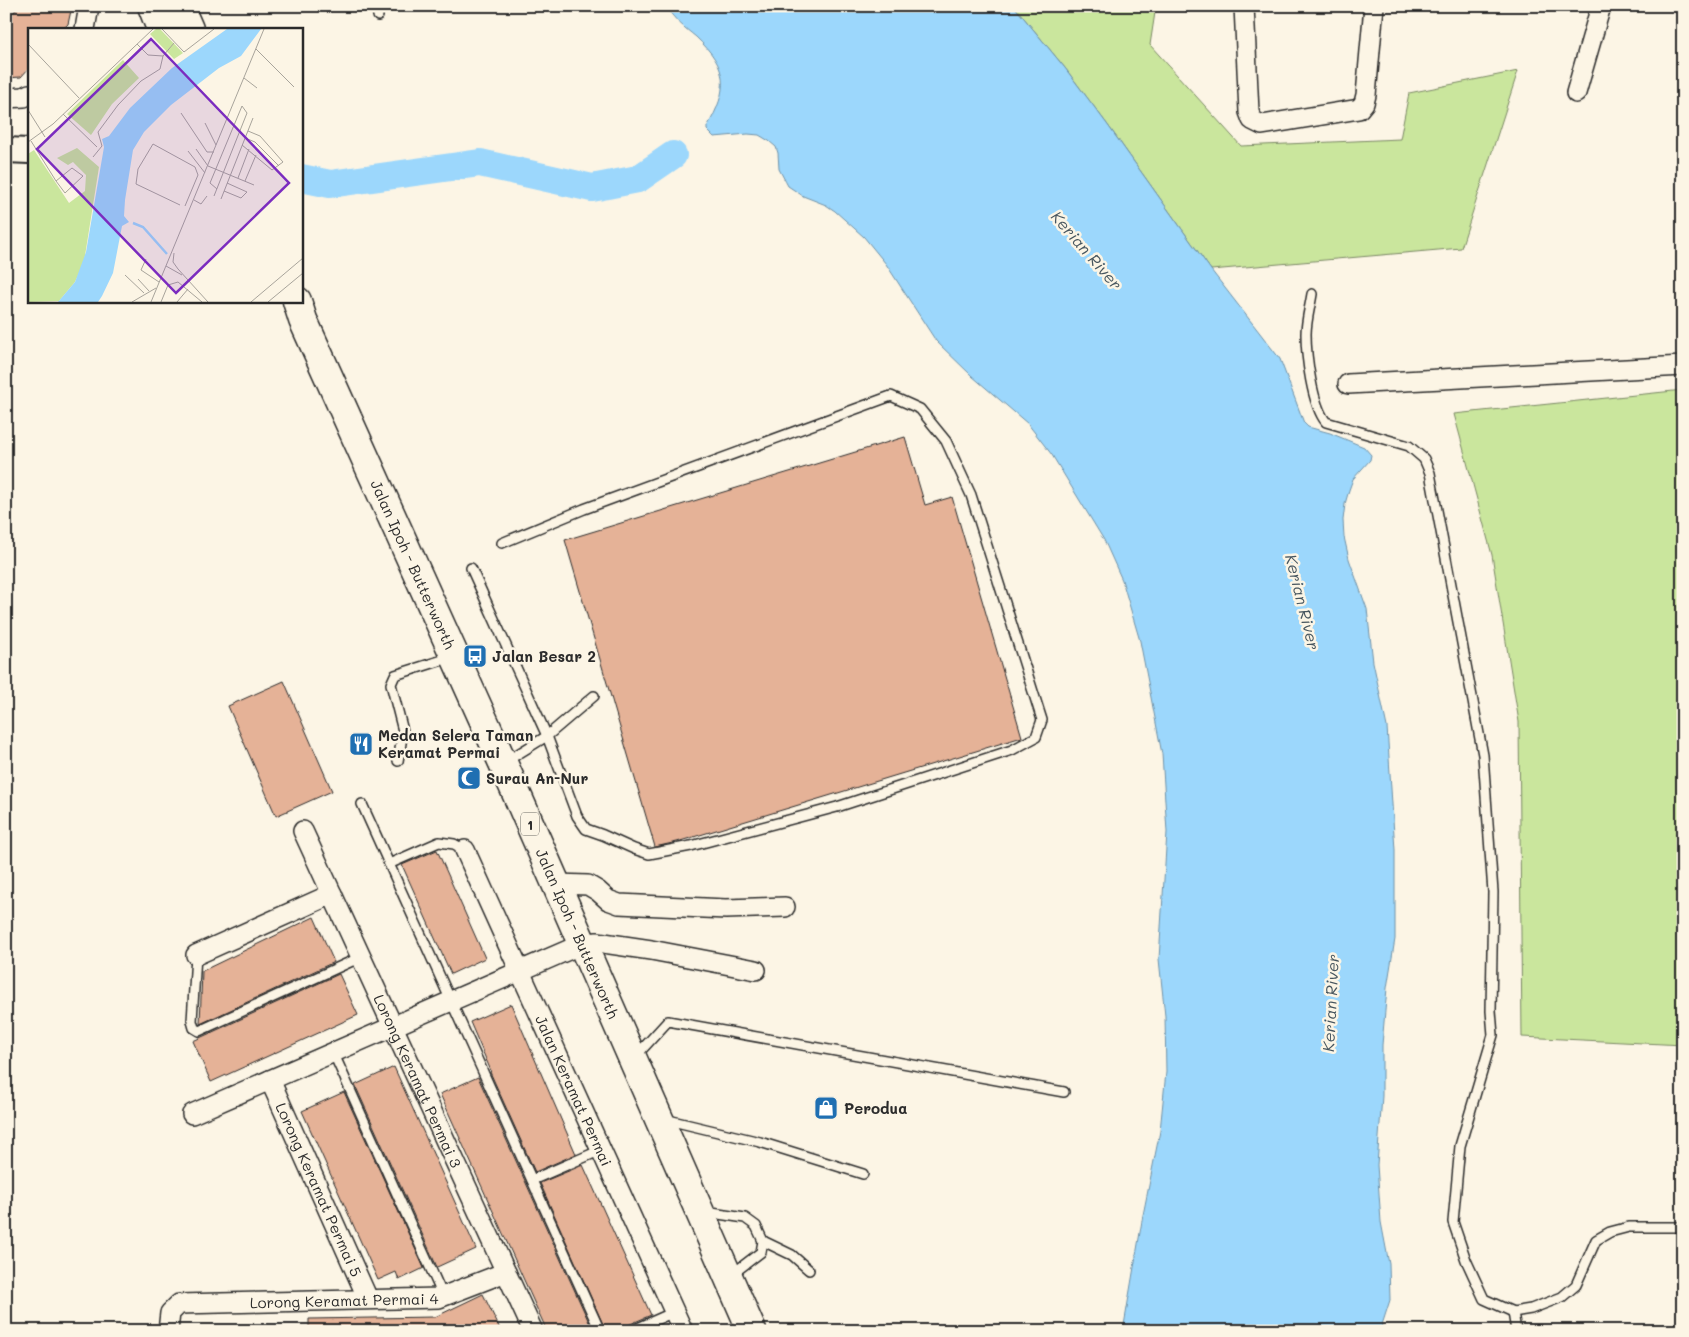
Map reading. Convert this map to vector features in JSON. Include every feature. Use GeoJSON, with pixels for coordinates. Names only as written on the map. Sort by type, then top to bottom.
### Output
{"type":"FeatureCollection","features":[{"type":"Feature","properties":{"kind":"highway"},"geometry":{"type":"LineString","coordinates":[[152,6],[161,28]]}},
{"type":"Feature","properties":{"kind":"highway"},"geometry":{"type":"LineString","coordinates":[[179,6],[189,28]]}},
{"type":"Feature","properties":{"kind":"highway","name":"Jalan Ipoh - Butterworth"},"geometry":{"type":"LineString","coordinates":[[297,307],[503,763],[752,1331]]}},
{"type":"Feature","properties":{"kind":"street"},"geometry":{"type":"LineString","coordinates":[[85,28],[89,6]]}},
{"type":"Feature","properties":{"kind":"street"},"geometry":{"type":"LineString","coordinates":[[1244,6],[1249,112],[1252,120],[1262,125],[1359,109],[1364,103],[1366,95],[1374,6]]}},
{"type":"Feature","properties":{"kind":"street"},"geometry":{"type":"LineString","coordinates":[[1576,93],[1601,6]]}},
{"type":"Feature","properties":{"kind":"street"},"geometry":{"type":"LineString","coordinates":[[6,98],[24,98],[28,95]]}},
{"type":"Feature","properties":{"kind":"street"},"geometry":{"type":"LineString","coordinates":[[1348,384],[1683,366]]}},
{"type":"Feature","properties":{"kind":"street","name":"Lorong Keramat Permai 3"},"geometry":{"type":"LineString","coordinates":[[303,831],[533,1331]]}},
{"type":"Feature","properties":{"kind":"street","name":"Jalan Keramat Permai"},"geometry":{"type":"LineString","coordinates":[[465,850],[683,1331]]}},
{"type":"Feature","properties":{"kind":"street"},"geometry":{"type":"LineString","coordinates":[[556,884],[588,885],[608,900],[619,904],[726,909],[785,907]]}},
{"type":"Feature","properties":{"kind":"street"},"geometry":{"type":"LineString","coordinates":[[196,955],[332,894]]}},
{"type":"Feature","properties":{"kind":"street"},"geometry":{"type":"LineString","coordinates":[[192,1114],[582,944],[598,942],[756,970]]}},
{"type":"Feature","properties":{"kind":"street","name":"Lorong Keramat Permai 5"},"geometry":{"type":"LineString","coordinates":[[270,1080],[368,1299]]}},
{"type":"Feature","properties":{"kind":"street","name":"Lorong Keramat Permai 4"},"geometry":{"type":"LineString","coordinates":[[168,1331],[170,1313],[179,1304],[439,1298],[506,1272]]}},
{"type":"Feature","properties":{"kind":"lane"},"geometry":{"type":"LineString","coordinates":[[377,6],[378,16]]}},
{"type":"Feature","properties":{"kind":"lane"},"geometry":{"type":"LineString","coordinates":[[1312,294],[1306,333],[1310,377],[1321,416],[1326,422],[1408,446],[1424,459],[1430,473],[1483,755],[1493,892],[1491,1011],[1493,1035],[1460,1146],[1453,1222],[1466,1260],[1484,1299],[1513,1312],[1562,1297],[1576,1285],[1596,1240],[1610,1232],[1629,1228],[1683,1227]]}},
{"type":"Feature","properties":{"kind":"lane"},"geometry":{"type":"LineString","coordinates":[[471,568],[547,736],[577,816],[586,830],[649,854],[691,846],[837,807],[955,770],[1012,750],[1036,737],[1042,720],[971,495],[946,441],[920,409],[891,396],[584,509],[502,543]]}},
{"type":"Feature","properties":{"kind":"lane"},"geometry":{"type":"LineString","coordinates":[[398,761],[403,731],[391,684],[392,679],[395,675],[454,656]]}},
{"type":"Feature","properties":{"kind":"lane"},"geometry":{"type":"LineString","coordinates":[[503,763],[547,736],[594,696]]}},
{"type":"Feature","properties":{"kind":"lane"},"geometry":{"type":"LineString","coordinates":[[362,804],[600,1331]]}},
{"type":"Feature","properties":{"kind":"lane"},"geometry":{"type":"LineString","coordinates":[[389,864],[439,842],[454,844],[465,850]]}},
{"type":"Feature","properties":{"kind":"lane"},"geometry":{"type":"LineString","coordinates":[[196,955],[192,1021],[194,1028],[199,1031],[361,957]]}},
{"type":"Feature","properties":{"kind":"lane"},"geometry":{"type":"LineString","coordinates":[[633,1059],[668,1021],[1064,1092]]}},
{"type":"Feature","properties":{"kind":"lane"},"geometry":{"type":"LineString","coordinates":[[333,1052],[443,1296]]}},
{"type":"Feature","properties":{"kind":"lane"},"geometry":{"type":"LineString","coordinates":[[659,1118],[760,1142],[863,1174]]}},
{"type":"Feature","properties":{"kind":"lane"},"geometry":{"type":"LineString","coordinates":[[532,1180],[601,1150]]}},
{"type":"Feature","properties":{"kind":"lane"},"geometry":{"type":"LineString","coordinates":[[700,1212],[745,1218],[756,1226],[763,1241],[761,1252],[729,1277]]}},
{"type":"Feature","properties":{"kind":"lane"},"geometry":{"type":"LineString","coordinates":[[763,1241],[792,1255],[809,1270]]}},
{"type":"Feature","properties":{"kind":"lane"},"geometry":{"type":"LineString","coordinates":[[631,1331],[674,1312]]}},
{"type":"Feature","properties":{"kind":"lane"},"geometry":{"type":"LineString","coordinates":[[1513,1312],[1516,1331]]}},
{"type":"Feature","properties":{"kind":"green space"},"geometry":{"type":"Polygon","coordinates":[[[1014,6],[1156,6],[1150,45],[1241,146],[1400,139],[1409,93],[1518,71],[1461,248],[1211,270],[1107,124],[1065,68],[1014,6]]]}},
{"type":"Feature","properties":{"kind":"green space"},"geometry":{"type":"Polygon","coordinates":[[[1683,390],[1683,1045],[1522,1037],[1519,722],[1492,555],[1454,414],[1683,390]]]}},
{"type":"Feature","properties":{"kind":"water","name":"Kerian River"},"geometry":{"type":"Polygon","coordinates":[[[666,6],[1014,6],[1065,68],[1211,270],[1280,359],[1304,423],[1308,427],[1330,433],[1364,447],[1371,455],[1370,460],[1353,479],[1345,504],[1343,520],[1344,537],[1349,559],[1367,609],[1373,662],[1387,727],[1395,850],[1395,939],[1387,988],[1382,1045],[1382,1096],[1377,1165],[1381,1222],[1389,1264],[1390,1300],[1380,1331],[1123,1331],[1160,1131],[1166,1072],[1165,1016],[1159,959],[1167,832],[1162,754],[1140,641],[1122,580],[1104,540],[1052,455],[1028,424],[972,376],[936,341],[886,264],[864,237],[835,211],[826,205],[803,196],[788,186],[779,169],[776,147],[769,141],[759,135],[748,134],[714,137],[707,130],[722,90],[720,69],[707,48],[676,19],[666,6]]]}},
{"type":"Feature","properties":{"kind":"building"},"geometry":{"type":"Polygon","coordinates":[[[20,6],[72,6],[68,24],[64,28],[28,28],[28,69],[21,77],[6,78],[6,19],[20,6]]]}},
{"type":"Feature","properties":{"kind":"building"},"geometry":{"type":"Polygon","coordinates":[[[905,437],[925,505],[952,497],[1022,737],[677,842],[655,847],[565,540],[905,437]]]}},
{"type":"Feature","properties":{"kind":"building"},"geometry":{"type":"Polygon","coordinates":[[[284,681],[332,791],[276,816],[228,706],[284,681]]]}},
{"type":"Feature","properties":{"kind":"building"},"geometry":{"type":"Polygon","coordinates":[[[437,850],[485,958],[451,974],[402,865],[437,850]]]}},
{"type":"Feature","properties":{"kind":"building"},"geometry":{"type":"Polygon","coordinates":[[[314,917],[334,962],[200,1024],[202,971],[314,917]]]}},
{"type":"Feature","properties":{"kind":"building"},"geometry":{"type":"Polygon","coordinates":[[[339,974],[358,1015],[211,1082],[193,1041],[339,974]]]}},
{"type":"Feature","properties":{"kind":"building"},"geometry":{"type":"Polygon","coordinates":[[[511,1004],[576,1154],[535,1172],[490,1072],[470,1022],[511,1004]]]}},
{"type":"Feature","properties":{"kind":"building"},"geometry":{"type":"Polygon","coordinates":[[[394,1067],[476,1249],[437,1267],[355,1085],[394,1067]]]}},
{"type":"Feature","properties":{"kind":"building"},"geometry":{"type":"Polygon","coordinates":[[[478,1077],[593,1331],[547,1331],[440,1094],[478,1077]]]}},
{"type":"Feature","properties":{"kind":"building"},"geometry":{"type":"Polygon","coordinates":[[[344,1092],[424,1268],[399,1280],[396,1272],[378,1280],[302,1111],[344,1092]]]}},
{"type":"Feature","properties":{"kind":"building"},"geometry":{"type":"Polygon","coordinates":[[[583,1165],[651,1315],[628,1325],[625,1331],[606,1331],[540,1183],[583,1165]]]}},
{"type":"Feature","properties":{"kind":"building"},"geometry":{"type":"Polygon","coordinates":[[[483,1294],[501,1331],[309,1331],[309,1319],[435,1317],[483,1294]]]}},
{"type":"Feature","properties":{"kind":"waterway"},"geometry":{"type":"LineString","coordinates":[[302,178],[330,184],[480,163],[592,188],[638,179],[673,155]]}},
{"type":"Feature","properties":{"kind":"place","name":"Jalan Besar 2"},"geometry":{"type":"Point","coordinates":[475,656]}},
{"type":"Feature","properties":{"kind":"place","name":"Medan Selera Taman Keramat Permai"},"geometry":{"type":"Point","coordinates":[361,744]}},
{"type":"Feature","properties":{"kind":"place","name":"Surau An-Nur"},"geometry":{"type":"Point","coordinates":[469,778]}},
{"type":"Feature","properties":{"kind":"place","name":"Perodua"},"geometry":{"type":"Point","coordinates":[826,1108]}}]}
